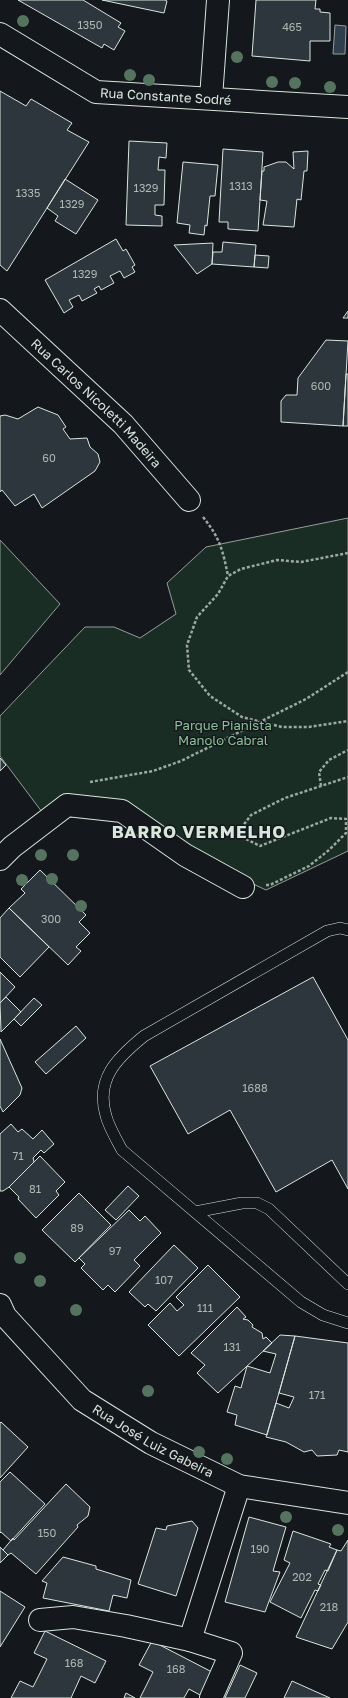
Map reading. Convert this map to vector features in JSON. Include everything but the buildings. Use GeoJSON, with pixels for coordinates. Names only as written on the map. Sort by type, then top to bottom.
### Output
{"type":"FeatureCollection","features":[{"type":"Feature","properties":{"kind":"street"},"geometry":{"type":"LineString","coordinates":[[211,98],[218,0]]}},
{"type":"Feature","properties":{"kind":"street","name":"Rua Constante Sodré"},"geometry":{"type":"LineString","coordinates":[[0,34],[96,92],[348,107]]}},
{"type":"Feature","properties":{"kind":"street","name":"Rua Carlos Nicoletti Madeira"},"geometry":{"type":"LineString","coordinates":[[0,310],[124,424],[189,500]]}},
{"type":"Feature","properties":{"kind":"street"},"geometry":{"type":"LineString","coordinates":[[6,853],[67,805],[122,811],[186,855],[211,870],[243,886]]}},
{"type":"Feature","properties":{"kind":"street","name":"Rua José Luiz Gabeira"},"geometry":{"type":"LineString","coordinates":[[0,1304],[5,1316],[82,1400],[151,1443],[239,1486],[348,1503]]}},
{"type":"Feature","properties":{"kind":"street"},"geometry":{"type":"LineString","coordinates":[[190,1640],[239,1486]]}},
{"type":"Feature","properties":{"kind":"street"},"geometry":{"type":"LineString","coordinates":[[40,1620],[73,1617],[190,1640],[231,1654],[210,1698]]}},
{"type":"Feature","properties":{"kind":"lane"},"geometry":{"type":"LineString","coordinates":[[348,930],[340,928],[327,931],[144,1036],[128,1048],[110,1069],[102,1090],[106,1116],[122,1150],[301,1302],[322,1315],[348,1323]]}},
{"type":"Feature","properties":{"kind":"lane"},"geometry":{"type":"LineString","coordinates":[[195,1212],[242,1203],[257,1203],[269,1209],[348,1284]]}},
{"type":"Feature","properties":{"kind":"path"},"geometry":{"type":"LineString","coordinates":[[189,500],[216,532],[222,547],[228,576]]}},
{"type":"Feature","properties":{"kind":"path"},"geometry":{"type":"LineString","coordinates":[[348,553],[300,562],[277,560],[241,569],[228,576],[218,594],[197,617],[187,645],[189,670],[210,696],[242,717],[289,727],[308,727],[348,721]]}},
{"type":"Feature","properties":{"kind":"path"},"geometry":{"type":"LineString","coordinates":[[85,783],[153,771],[181,761],[306,699],[348,672]]}},
{"type":"Feature","properties":{"kind":"path"},"geometry":{"type":"LineString","coordinates":[[321,786],[319,772],[329,760],[348,750]]}},
{"type":"Feature","properties":{"kind":"path"},"geometry":{"type":"LineString","coordinates":[[243,886],[270,885],[309,866],[329,850],[346,833],[346,818],[331,818],[260,846],[244,838],[242,827],[251,815],[285,798],[348,777]]}},
{"type":"Feature","properties":{"kind":"green space","name":"Parque Pianista Manolo Cabral"},"geometry":{"type":"Polygon","coordinates":[[[348,518],[348,851],[266,890],[95,810],[48,820],[0,756],[0,716],[85,627],[114,627],[140,638],[176,614],[167,583],[206,547],[348,518]]]}},
{"type":"Feature","properties":{"kind":"green space"},"geometry":{"type":"Polygon","coordinates":[[[0,540],[60,604],[0,675],[0,540]]]}},
{"type":"Feature","properties":{"kind":"water"},"geometry":{"type":"Polygon","coordinates":[[[335,25],[346,26],[345,54],[333,54],[335,25]]]}},
{"type":"Feature","properties":{"kind":"district","name":"BARRO VERMELHO"},"geometry":{"type":"Point","coordinates":[199,832]}}]}
